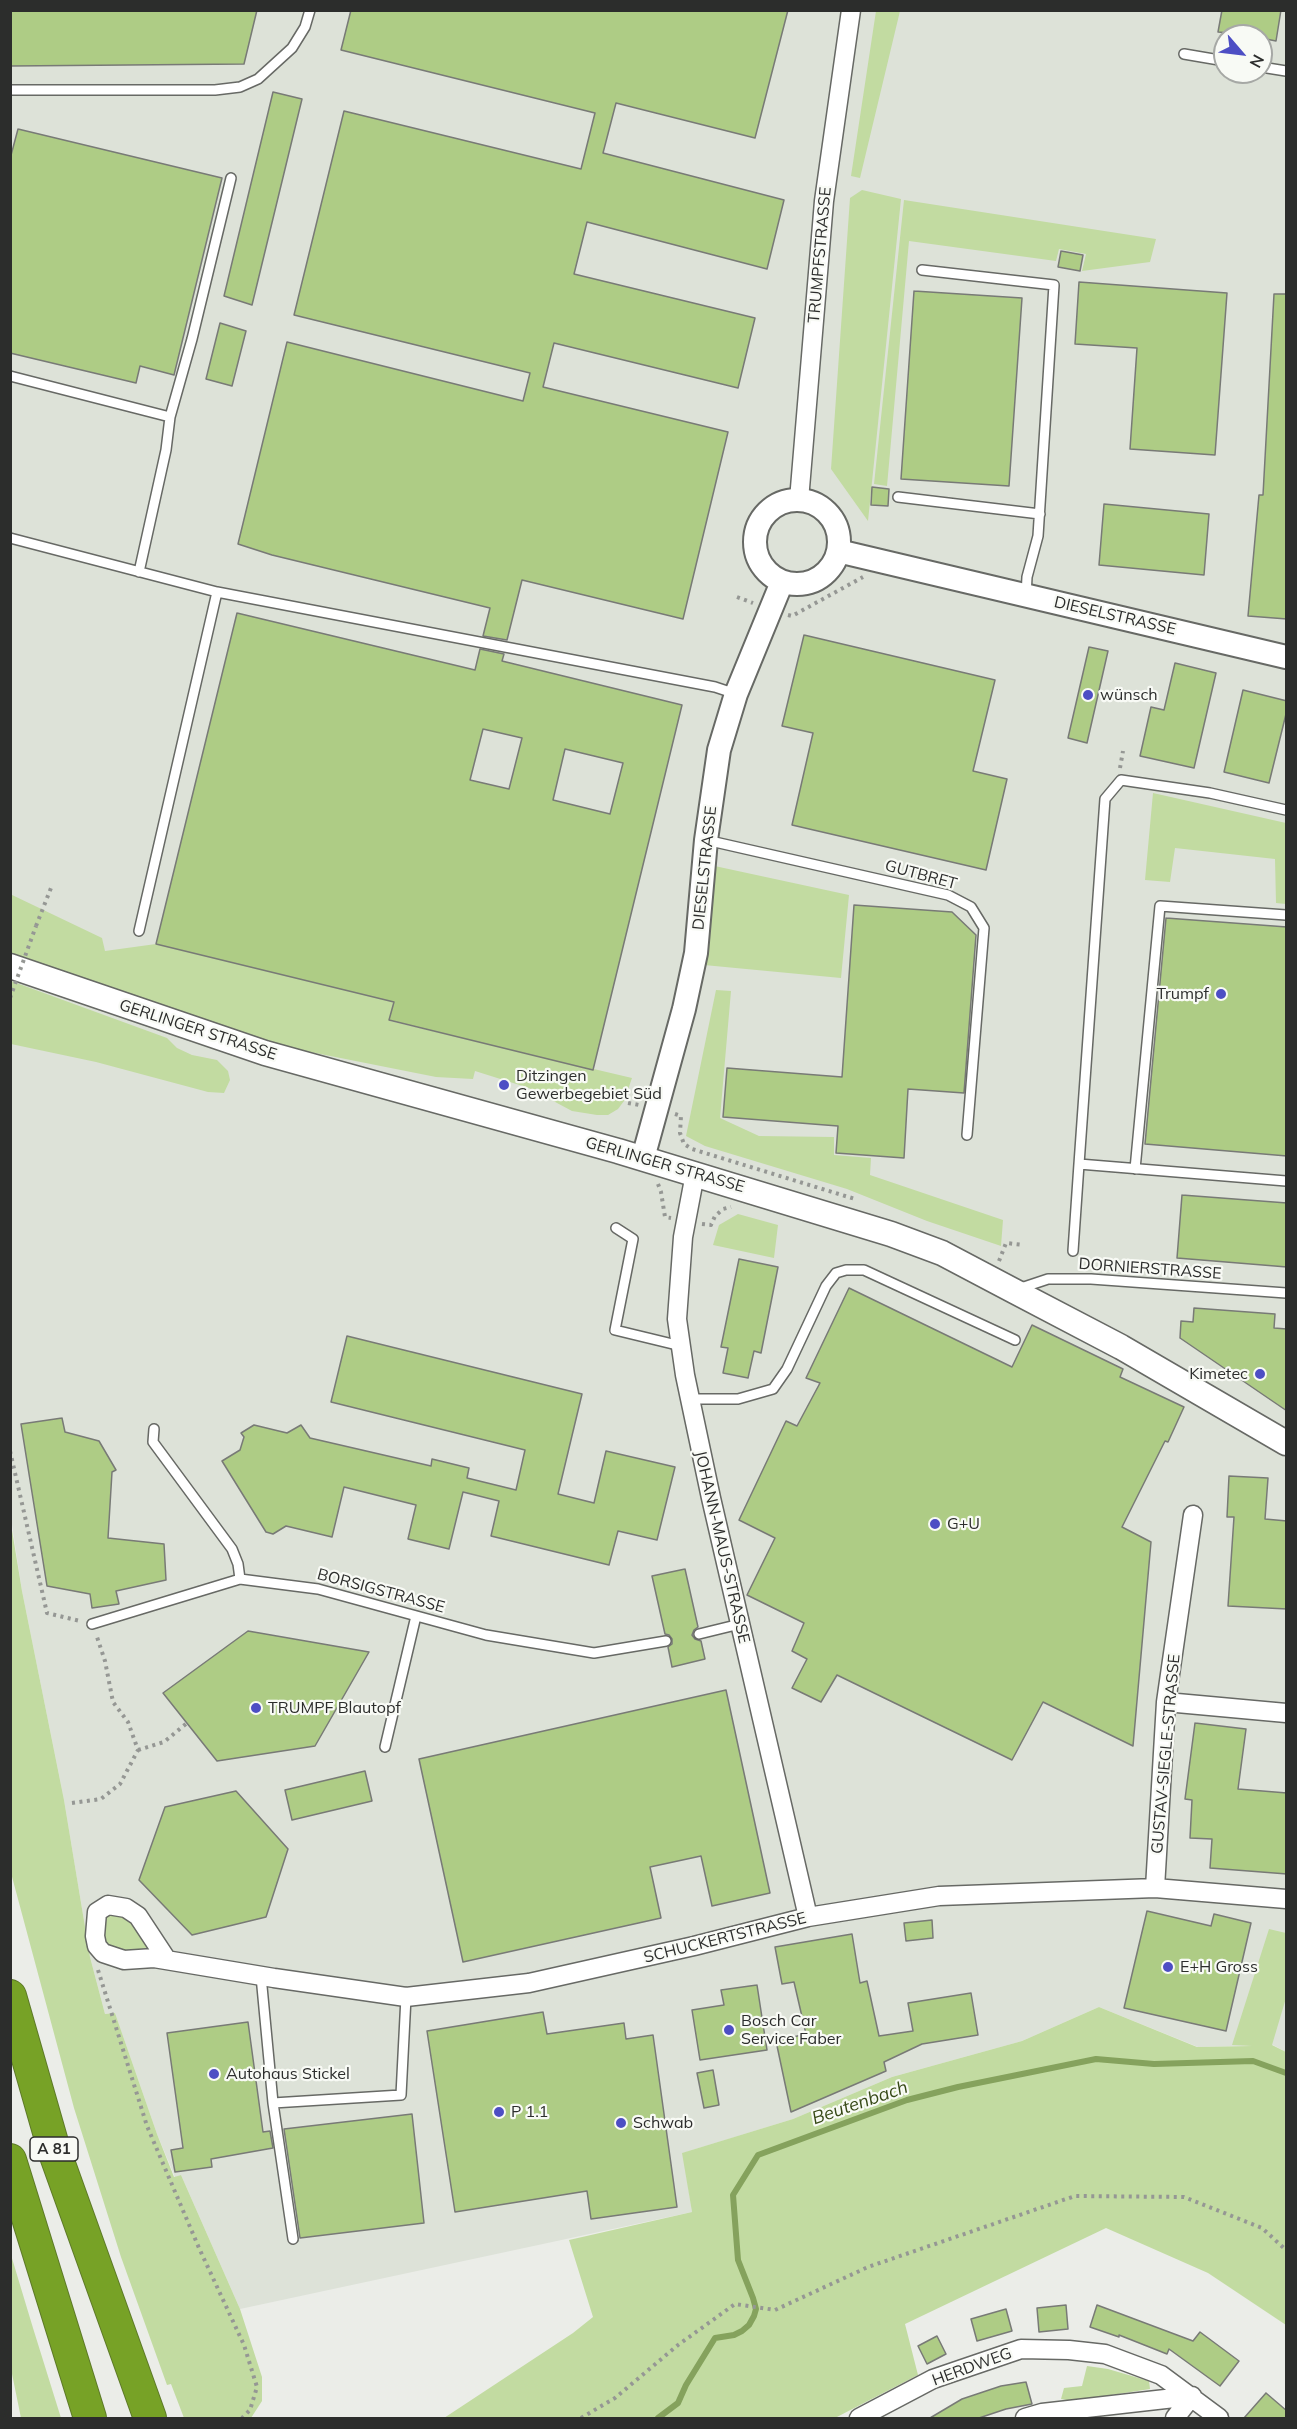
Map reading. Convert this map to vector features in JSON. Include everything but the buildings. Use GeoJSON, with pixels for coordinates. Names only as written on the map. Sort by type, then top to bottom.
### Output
{"type":"FeatureCollection","features":[{"type":"Feature","properties":{"kind":"highway","name":"A 81"},"geometry":{"type":"LineString","coordinates":[[10,1996],[55,2153],[146,2407]]}},
{"type":"Feature","properties":{"kind":"highway","name":"A 81"},"geometry":{"type":"LineString","coordinates":[[10,2160],[89,2416]]}},
{"type":"Feature","properties":{"kind":"main road","name":"GERLINGER STRASSE"},"geometry":{"type":"LineString","coordinates":[[10,966],[265,1053],[643,1158],[891,1234],[942,1253],[1121,1347],[1287,1443]]}},
{"type":"Feature","properties":{"kind":"street","name":"TRUMPFSTRASSE"},"geometry":{"type":"LineString","coordinates":[[799,500],[824,201],[851,10]]}},
{"type":"Feature","properties":{"kind":"street"},"geometry":{"type":"LineString","coordinates":[[799,500],[813,503],[835,522],[839,536],[838,551],[831,567],[817,579],[794,585],[769,575],[760,563],[755,549],[755,534],[760,520],[771,508],[784,501],[799,500]]}},
{"type":"Feature","properties":{"kind":"street","name":"DIESELSTRASSE"},"geometry":{"type":"LineString","coordinates":[[838,551],[1287,657]]}},
{"type":"Feature","properties":{"kind":"street","name":"DIESELSTRASSE"},"geometry":{"type":"LineString","coordinates":[[643,1158],[684,1009],[696,953],[706,840],[719,750],[736,694],[782,582]]}},
{"type":"Feature","properties":{"kind":"street","name":"JOHANN-MAUS-STRASSE"},"geometry":{"type":"LineString","coordinates":[[695,1174],[686,1221],[677,1320],[690,1399],[808,1917]]}},
{"type":"Feature","properties":{"kind":"street","name":"GUSTAV-SIEGLE-STRASSE"},"geometry":{"type":"LineString","coordinates":[[1155,1888],[1166,1702],[1193,1515]]}},
{"type":"Feature","properties":{"kind":"street"},"geometry":{"type":"LineString","coordinates":[[1166,1702],[1287,1713]]}},
{"type":"Feature","properties":{"kind":"street","name":"SCHUCKERTSTRASSE"},"geometry":{"type":"LineString","coordinates":[[103,1953],[124,1960],[154,1958],[406,1997],[529,1983],[694,1946],[808,1917],[939,1896],[1155,1888],[1287,1899]]}},
{"type":"Feature","properties":{"kind":"street"},"geometry":{"type":"LineString","coordinates":[[103,1953],[97,1946],[95,1936],[97,1912],[108,1905],[126,1908],[138,1916],[167,1960]]}},
{"type":"Feature","properties":{"kind":"street","name":"HERDWEG"},"geometry":{"type":"LineString","coordinates":[[859,2418],[933,2379],[1021,2349],[1069,2350],[1105,2354],[1161,2375],[1219,2418]]}},
{"type":"Feature","properties":{"kind":"street"},"geometry":{"type":"LineString","coordinates":[[1025,2418],[1042,2413],[1192,2396]]}},
{"type":"Feature","properties":{"kind":"street"},"geometry":{"type":"LineString","coordinates":[[1175,2418],[1192,2396]]}},
{"type":"Feature","properties":{"kind":"lane"},"geometry":{"type":"LineString","coordinates":[[10,90],[215,90],[240,87],[258,79],[292,48],[305,27],[310,10]]}},
{"type":"Feature","properties":{"kind":"lane"},"geometry":{"type":"LineString","coordinates":[[1185,54],[1213,59]]}},
{"type":"Feature","properties":{"kind":"lane"},"geometry":{"type":"LineString","coordinates":[[139,572],[166,450],[170,417],[192,339],[231,178]]}},
{"type":"Feature","properties":{"kind":"lane"},"geometry":{"type":"LineString","coordinates":[[922,270],[1054,285],[1040,514],[1038,536],[1027,577],[1026,596]]}},
{"type":"Feature","properties":{"kind":"lane"},"geometry":{"type":"LineString","coordinates":[[10,376],[170,417]]}},
{"type":"Feature","properties":{"kind":"lane"},"geometry":{"type":"LineString","coordinates":[[898,497],[1040,514]]}},
{"type":"Feature","properties":{"kind":"lane"},"geometry":{"type":"LineString","coordinates":[[10,538],[217,592],[715,687],[736,694]]}},
{"type":"Feature","properties":{"kind":"lane"},"geometry":{"type":"LineString","coordinates":[[139,931],[217,592]]}},
{"type":"Feature","properties":{"kind":"lane"},"geometry":{"type":"LineString","coordinates":[[1073,1251],[1105,799],[1121,780],[1210,793],[1287,810]]}},
{"type":"Feature","properties":{"kind":"lane","name":"GUTBRET"},"geometry":{"type":"LineString","coordinates":[[706,840],[948,895],[971,907],[984,928],[967,1135]]}},
{"type":"Feature","properties":{"kind":"lane"},"geometry":{"type":"LineString","coordinates":[[1135,1169],[1160,906],[1287,915]]}},
{"type":"Feature","properties":{"kind":"lane"},"geometry":{"type":"LineString","coordinates":[[1079,1164],[1287,1181]]}},
{"type":"Feature","properties":{"kind":"lane"},"geometry":{"type":"LineString","coordinates":[[616,1228],[633,1239],[615,1330],[681,1346]]}},
{"type":"Feature","properties":{"kind":"lane"},"geometry":{"type":"LineString","coordinates":[[690,1399],[738,1400],[773,1389],[787,1369],[826,1286],[836,1273],[846,1270],[864,1270],[1015,1340]]}},
{"type":"Feature","properties":{"kind":"lane","name":"DORNIERSTRASSE"},"geometry":{"type":"LineString","coordinates":[[1014,1291],[1048,1279],[1080,1279],[1287,1293]]}},
{"type":"Feature","properties":{"kind":"lane"},"geometry":{"type":"LineString","coordinates":[[154,1429],[153,1442],[232,1549],[238,1564],[240,1579]]}},
{"type":"Feature","properties":{"kind":"lane","name":"BORSIGSTRASSE"},"geometry":{"type":"LineString","coordinates":[[92,1624],[240,1579],[318,1589],[486,1635],[594,1653],[666,1641]]}},
{"type":"Feature","properties":{"kind":"lane"},"geometry":{"type":"LineString","coordinates":[[385,1748],[416,1616]]}},
{"type":"Feature","properties":{"kind":"lane"},"geometry":{"type":"LineString","coordinates":[[699,1634],[740,1624]]}},
{"type":"Feature","properties":{"kind":"lane"},"geometry":{"type":"LineString","coordinates":[[261,1976],[273,2103],[293,2239]]}},
{"type":"Feature","properties":{"kind":"lane"},"geometry":{"type":"LineString","coordinates":[[273,2103],[401,2095],[406,1997]]}},
{"type":"Feature","properties":{"kind":"path"},"geometry":{"type":"LineString","coordinates":[[737,597],[792,616],[863,577],[868,558]]}},
{"type":"Feature","properties":{"kind":"path"},"geometry":{"type":"LineString","coordinates":[[1120,766],[1123,751]]}},
{"type":"Feature","properties":{"kind":"path"},"geometry":{"type":"LineString","coordinates":[[10,998],[51,888]]}},
{"type":"Feature","properties":{"kind":"path"},"geometry":{"type":"LineString","coordinates":[[686,1221],[711,1225],[723,1209],[731,1207],[741,1210]]}},
{"type":"Feature","properties":{"kind":"path"},"geometry":{"type":"LineString","coordinates":[[999,1262],[1006,1243],[1024,1245]]}},
{"type":"Feature","properties":{"kind":"path"},"geometry":{"type":"LineString","coordinates":[[10,1450],[47,1612],[92,1624],[105,1661],[113,1702],[128,1722],[138,1750]]}},
{"type":"Feature","properties":{"kind":"path"},"geometry":{"type":"LineString","coordinates":[[72,1803],[101,1799],[120,1784],[138,1750],[164,1742],[187,1723]]}},
{"type":"Feature","properties":{"kind":"path"},"geometry":{"type":"LineString","coordinates":[[103,1953],[97,1965],[147,2126],[199,2248],[244,2345],[256,2387],[250,2410],[242,2418]]}},
{"type":"Feature","properties":{"kind":"path"},"geometry":{"type":"LineString","coordinates":[[581,2418],[615,2398],[678,2345],[735,2304],[775,2310],[868,2267],[1075,2196],[1184,2197],[1262,2228],[1287,2250]]}},
{"type":"Feature","properties":{"kind":"shaded area"},"geometry":{"type":"Polygon","coordinates":[[[10,11],[1286,11],[1286,2052],[1273,2045],[1198,2047],[1099,2007],[1022,2041],[892,2077],[793,2119],[683,2153],[692,2212],[240,2309],[181,2175],[175,2177],[157,2134],[115,2013],[105,2014],[90,1957],[64,1800],[22,1591],[11,1518],[10,11]]]}},
{"type":"Feature","properties":{"kind":"green space"},"geometry":{"type":"Polygon","coordinates":[[[876,11],[900,11],[860,178],[851,176],[876,11]]]}},
{"type":"Feature","properties":{"kind":"green space"},"geometry":{"type":"Polygon","coordinates":[[[862,190],[901,199],[868,521],[831,469],[850,198],[862,190]]]}},
{"type":"Feature","properties":{"kind":"green space"},"geometry":{"type":"Polygon","coordinates":[[[904,200],[1156,239],[1150,262],[1082,271],[1086,254],[1059,249],[1056,261],[909,241],[887,486],[874,484],[904,200]]]}},
{"type":"Feature","properties":{"kind":"green space"},"geometry":{"type":"Polygon","coordinates":[[[1153,793],[1286,823],[1286,904],[1276,903],[1275,859],[1175,848],[1170,882],[1145,880],[1153,793]]]}},
{"type":"Feature","properties":{"kind":"green space"},"geometry":{"type":"Polygon","coordinates":[[[710,865],[849,895],[841,978],[704,965],[710,865]]]}},
{"type":"Feature","properties":{"kind":"green space"},"geometry":{"type":"Polygon","coordinates":[[[10,894],[102,938],[105,951],[156,944],[394,1002],[390,1021],[632,1078],[624,1101],[618,1109],[608,1115],[597,1115],[572,1111],[529,1088],[475,1071],[473,1079],[436,1077],[265,1043],[11,955],[10,894]]]}},
{"type":"Feature","properties":{"kind":"green space"},"geometry":{"type":"Polygon","coordinates":[[[11,981],[167,1038],[177,1048],[192,1055],[217,1060],[228,1071],[230,1080],[224,1093],[208,1092],[96,1062],[11,1044],[11,981]]]}},
{"type":"Feature","properties":{"kind":"green space"},"geometry":{"type":"Polygon","coordinates":[[[716,990],[731,991],[720,1118],[759,1136],[834,1137],[834,1155],[871,1158],[870,1175],[1003,1220],[1001,1246],[927,1221],[847,1189],[705,1146],[686,1136],[716,990]]]}},
{"type":"Feature","properties":{"kind":"green space"},"geometry":{"type":"Polygon","coordinates":[[[738,1214],[778,1225],[774,1258],[713,1245],[719,1225],[738,1214]]]}},
{"type":"Feature","properties":{"kind":"green space"},"geometry":{"type":"Polygon","coordinates":[[[10,1518],[22,1591],[64,1800],[90,1957],[105,2014],[115,2013],[174,2177],[181,2175],[240,2309],[262,2377],[262,2401],[251,2418],[184,2418],[171,2384],[167,2385],[121,2257],[74,2108],[11,1873],[10,1518]]]}},
{"type":"Feature","properties":{"kind":"green space"},"geometry":{"type":"Polygon","coordinates":[[[126,1908],[167,1960],[103,1953],[97,1912],[126,1908]]]}},
{"type":"Feature","properties":{"kind":"green space"},"geometry":{"type":"Polygon","coordinates":[[[1269,1929],[1286,1933],[1286,1998],[1272,2045],[1286,2052],[1286,2325],[1208,2273],[1106,2228],[905,2324],[918,2375],[835,2418],[444,2418],[573,2333],[593,2317],[569,2240],[692,2212],[682,2153],[793,2119],[892,2077],[1022,2041],[1099,2007],[1197,2047],[1252,2046],[1232,2045],[1269,1929]]]}},
{"type":"Feature","properties":{"kind":"green space"},"geometry":{"type":"Polygon","coordinates":[[[11,2255],[61,2418],[21,2418],[11,2369],[11,2255]]]}},
{"type":"Feature","properties":{"kind":"green space"},"geometry":{"type":"Polygon","coordinates":[[[1087,2366],[1108,2369],[1149,2381],[1150,2389],[1073,2401],[1061,2399],[1064,2388],[1082,2386],[1087,2366]]]}},
{"type":"Feature","properties":{"kind":"waterway","name":"Beutenbach"},"geometry":{"type":"LineString","coordinates":[[658,2418],[678,2403],[686,2385],[715,2338],[734,2335],[742,2331],[754,2316],[756,2309],[753,2298],[738,2260],[733,2195],[758,2155],[907,2100],[958,2087],[1096,2059],[1154,2064],[1253,2061],[1286,2073]]}},
{"type":"Feature","properties":{"kind":"place","name":"wünsch"},"geometry":{"type":"Point","coordinates":[1088,695]}},
{"type":"Feature","properties":{"kind":"place","name":"Trumpf"},"geometry":{"type":"Point","coordinates":[1221,994]}},
{"type":"Feature","properties":{"kind":"place","name":"Ditzingen Gewerbegebiet Süd"},"geometry":{"type":"Point","coordinates":[504,1085]}},
{"type":"Feature","properties":{"kind":"place","name":"Kimetec"},"geometry":{"type":"Point","coordinates":[1260,1374]}},
{"type":"Feature","properties":{"kind":"place","name":"G+U"},"geometry":{"type":"Point","coordinates":[935,1524]}},
{"type":"Feature","properties":{"kind":"place","name":"TRUMPF Blautopf"},"geometry":{"type":"Point","coordinates":[256,1708]}},
{"type":"Feature","properties":{"kind":"place","name":"E+H Gross"},"geometry":{"type":"Point","coordinates":[1168,1967]}},
{"type":"Feature","properties":{"kind":"place","name":"Bosch Car Service Faber"},"geometry":{"type":"Point","coordinates":[729,2030]}},
{"type":"Feature","properties":{"kind":"place","name":"Autohaus Stickel"},"geometry":{"type":"Point","coordinates":[214,2074]}},
{"type":"Feature","properties":{"kind":"place","name":"P 1.1"},"geometry":{"type":"Point","coordinates":[499,2112]}},
{"type":"Feature","properties":{"kind":"place","name":"Schwab"},"geometry":{"type":"Point","coordinates":[621,2123]}}]}
